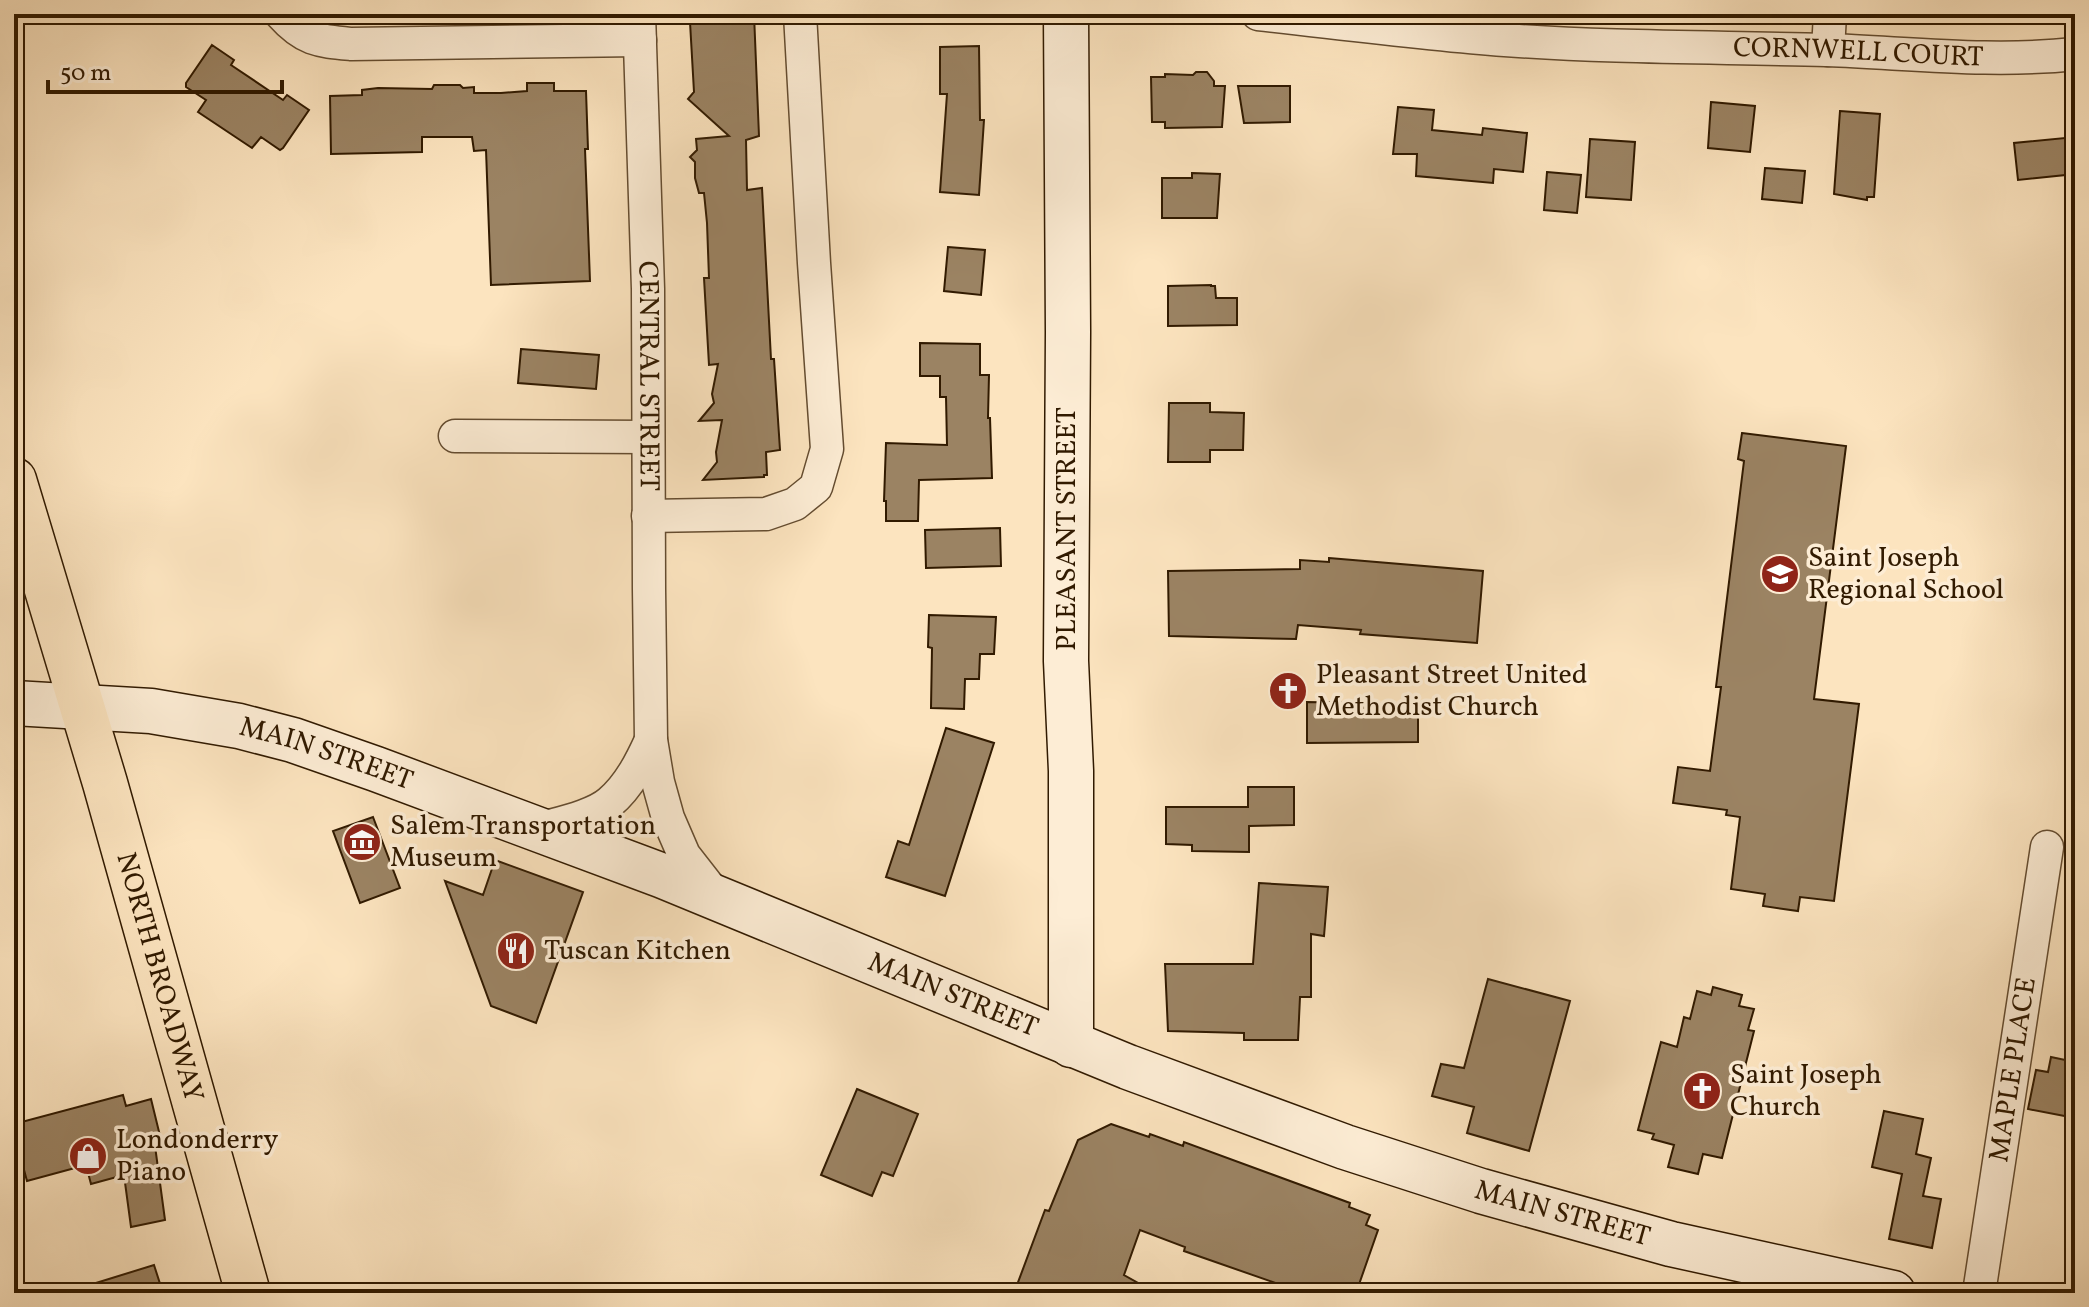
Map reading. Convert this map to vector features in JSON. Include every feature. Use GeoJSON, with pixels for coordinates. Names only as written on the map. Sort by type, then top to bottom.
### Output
{"type":"FeatureCollection","features":[{"type":"Feature","properties":{"kind":"main road","name":"PLEASANT STREET"},"geometry":{"type":"LineString","coordinates":[[1066,14],[1066,661],[1071,771],[1071,1045]]}},
{"type":"Feature","properties":{"kind":"main road","name":"NORTH BROADWAY"},"geometry":{"type":"LineString","coordinates":[[14,480],[83,707],[248,1293]]}},
{"type":"Feature","properties":{"kind":"main road","name":"MAIN STREET"},"geometry":{"type":"LineString","coordinates":[[14,703],[151,711],[239,726],[293,740],[663,876],[1071,1045],[1345,1147],[1481,1191],[1671,1244],[1893,1293]]}},
{"type":"Feature","properties":{"kind":"street"},"geometry":{"type":"LineString","coordinates":[[281,14],[292,27],[319,41],[351,44],[640,27]]}},
{"type":"Feature","properties":{"kind":"street"},"geometry":{"type":"LineString","coordinates":[[648,516],[766,514],[795,504],[816,487],[827,449],[800,14]]}},
{"type":"Feature","properties":{"kind":"street","name":"CORNWELL COURT"},"geometry":{"type":"LineString","coordinates":[[1258,14],[1503,40],[1968,56],[2047,57],[2075,54]]}},
{"type":"Feature","properties":{"kind":"street"},"geometry":{"type":"LineString","coordinates":[[1828,50],[1830,14]]}},
{"type":"Feature","properties":{"kind":"street","name":"CENTRAL STREET"},"geometry":{"type":"LineString","coordinates":[[640,27],[648,274],[651,740],[668,818],[684,855],[718,899]]}},
{"type":"Feature","properties":{"kind":"street"},"geometry":{"type":"LineString","coordinates":[[455,436],[648,437]]}},
{"type":"Feature","properties":{"kind":"street","name":"CENTRAL STREET"},"geometry":{"type":"LineString","coordinates":[[539,829],[590,813],[609,803],[637,770],[651,740]]}},
{"type":"Feature","properties":{"kind":"street","name":"MAPLE PLACE"},"geometry":{"type":"LineString","coordinates":[[1979,1293],[2047,847]]}},
{"type":"Feature","properties":{"kind":"building"},"geometry":{"type":"Polygon","coordinates":[[[696,14],[754,14],[759,136],[746,140],[747,190],[762,188],[771,359],[774,359],[780,450],[766,452],[767,475],[764,477],[703,480],[717,462],[722,420],[699,421],[714,403],[712,394],[718,364],[709,365],[704,278],[709,278],[707,223],[704,193],[699,193],[695,162],[690,157],[697,150],[696,139],[729,136],[688,99],[694,92],[690,22],[696,22],[696,14]]]}},
{"type":"Feature","properties":{"kind":"building"},"geometry":{"type":"Polygon","coordinates":[[[212,45],[234,60],[231,65],[283,100],[287,95],[309,110],[283,148],[280,150],[261,137],[252,148],[198,112],[206,100],[186,87],[186,83],[212,45]]]}},
{"type":"Feature","properties":{"kind":"building"},"geometry":{"type":"Polygon","coordinates":[[[979,46],[980,120],[984,120],[979,195],[940,192],[947,94],[940,94],[940,47],[979,46]]]}},
{"type":"Feature","properties":{"kind":"building"},"geometry":{"type":"Polygon","coordinates":[[[1207,72],[1214,86],[1225,86],[1222,127],[1165,128],[1165,122],[1152,122],[1151,77],[1193,75],[1207,72]]]}},
{"type":"Feature","properties":{"kind":"building"},"geometry":{"type":"Polygon","coordinates":[[[527,83],[554,83],[554,91],[586,91],[590,281],[491,285],[486,150],[474,151],[472,137],[422,137],[422,152],[331,154],[330,96],[362,95],[362,90],[378,88],[432,89],[434,85],[474,87],[474,93],[501,93],[527,91],[527,83]]]}},
{"type":"Feature","properties":{"kind":"building"},"geometry":{"type":"Polygon","coordinates":[[[1238,86],[1290,86],[1290,122],[1244,123],[1238,86]]]}},
{"type":"Feature","properties":{"kind":"building"},"geometry":{"type":"Polygon","coordinates":[[[1711,102],[1755,106],[1750,152],[1708,148],[1711,102]]]}},
{"type":"Feature","properties":{"kind":"building"},"geometry":{"type":"Polygon","coordinates":[[[1398,107],[1434,110],[1432,130],[1482,135],[1483,128],[1527,133],[1523,172],[1494,169],[1493,183],[1416,176],[1417,154],[1393,154],[1398,107]]]}},
{"type":"Feature","properties":{"kind":"building"},"geometry":{"type":"Polygon","coordinates":[[[1840,111],[1880,114],[1874,197],[1867,197],[1867,200],[1834,194],[1840,111]]]}},
{"type":"Feature","properties":{"kind":"building"},"geometry":{"type":"Polygon","coordinates":[[[2075,137],[2075,174],[2018,180],[2014,143],[2075,137]]]}},
{"type":"Feature","properties":{"kind":"building"},"geometry":{"type":"Polygon","coordinates":[[[1590,139],[1635,142],[1631,200],[1586,197],[1590,139]]]}},
{"type":"Feature","properties":{"kind":"building"},"geometry":{"type":"Polygon","coordinates":[[[1765,168],[1805,171],[1802,203],[1762,199],[1765,168]]]}},
{"type":"Feature","properties":{"kind":"building"},"geometry":{"type":"Polygon","coordinates":[[[1547,172],[1581,175],[1577,213],[1544,210],[1547,172]]]}},
{"type":"Feature","properties":{"kind":"building"},"geometry":{"type":"Polygon","coordinates":[[[1192,173],[1220,174],[1217,218],[1162,218],[1162,178],[1192,178],[1192,173]]]}},
{"type":"Feature","properties":{"kind":"building"},"geometry":{"type":"Polygon","coordinates":[[[948,247],[985,250],[981,295],[944,291],[948,247]]]}},
{"type":"Feature","properties":{"kind":"building"},"geometry":{"type":"Polygon","coordinates":[[[1168,286],[1215,286],[1216,298],[1237,298],[1237,325],[1168,326],[1168,286]]]}},
{"type":"Feature","properties":{"kind":"building"},"geometry":{"type":"Polygon","coordinates":[[[920,343],[980,344],[980,375],[989,375],[992,478],[919,480],[918,521],[886,521],[886,443],[947,445],[946,397],[940,397],[940,376],[920,376],[920,343]]]}},
{"type":"Feature","properties":{"kind":"building"},"geometry":{"type":"Polygon","coordinates":[[[521,349],[599,355],[596,389],[518,383],[521,349]]]}},
{"type":"Feature","properties":{"kind":"building"},"geometry":{"type":"Polygon","coordinates":[[[1169,403],[1210,403],[1210,412],[1244,413],[1243,450],[1210,450],[1210,462],[1168,462],[1169,403]]]}},
{"type":"Feature","properties":{"kind":"building","name":"Saint Joseph Regional School"},"geometry":{"type":"Polygon","coordinates":[[[1742,433],[1846,446],[1814,699],[1859,704],[1834,901],[1800,897],[1798,911],[1763,906],[1765,894],[1731,889],[1740,817],[1726,815],[1727,810],[1673,803],[1678,767],[1710,771],[1721,687],[1716,687],[1744,461],[1738,459],[1742,433]]]}},
{"type":"Feature","properties":{"kind":"building"},"geometry":{"type":"Polygon","coordinates":[[[1000,528],[1001,566],[926,568],[925,530],[1000,528]]]}},
{"type":"Feature","properties":{"kind":"building"},"geometry":{"type":"Polygon","coordinates":[[[1329,558],[1483,571],[1477,643],[1360,634],[1361,630],[1298,625],[1296,639],[1169,636],[1168,571],[1300,569],[1300,560],[1329,562],[1329,558]]]}},
{"type":"Feature","properties":{"kind":"building"},"geometry":{"type":"Polygon","coordinates":[[[929,615],[996,617],[994,654],[980,654],[979,679],[965,679],[964,709],[931,708],[929,615]]]}},
{"type":"Feature","properties":{"kind":"building"},"geometry":{"type":"Polygon","coordinates":[[[1307,702],[1415,704],[1418,708],[1418,742],[1307,743],[1307,702]]]}},
{"type":"Feature","properties":{"kind":"building"},"geometry":{"type":"Polygon","coordinates":[[[946,728],[994,743],[945,896],[886,877],[898,841],[909,845],[946,728]]]}},
{"type":"Feature","properties":{"kind":"building"},"geometry":{"type":"Polygon","coordinates":[[[1248,787],[1294,787],[1294,825],[1249,826],[1249,852],[1192,851],[1192,845],[1166,844],[1166,807],[1248,807],[1248,787]]]}},
{"type":"Feature","properties":{"kind":"building"},"geometry":{"type":"Polygon","coordinates":[[[373,817],[400,888],[360,903],[333,831],[373,817]]]}},
{"type":"Feature","properties":{"kind":"building","name":"Tuscan Kitchen"},"geometry":{"type":"Polygon","coordinates":[[[495,860],[583,892],[536,1023],[491,1006],[445,881],[483,895],[495,860]]]}},
{"type":"Feature","properties":{"kind":"building"},"geometry":{"type":"Polygon","coordinates":[[[1259,883],[1328,887],[1324,936],[1311,934],[1311,997],[1300,997],[1298,1040],[1244,1040],[1244,1033],[1168,1031],[1165,964],[1253,964],[1259,883]]]}},
{"type":"Feature","properties":{"kind":"building"},"geometry":{"type":"Polygon","coordinates":[[[1488,979],[1570,1001],[1529,1151],[1467,1133],[1474,1107],[1432,1096],[1441,1064],[1464,1068],[1488,979]]]}},
{"type":"Feature","properties":{"kind":"building","name":"Saint Joseph Church"},"geometry":{"type":"Polygon","coordinates":[[[1713,987],[1742,995],[1739,1006],[1754,1009],[1748,1030],[1754,1031],[1722,1158],[1703,1154],[1698,1174],[1668,1167],[1674,1145],[1652,1139],[1654,1134],[1638,1130],[1661,1042],[1677,1047],[1684,1017],[1690,1019],[1697,991],[1711,995],[1713,987]]]}},
{"type":"Feature","properties":{"kind":"building"},"geometry":{"type":"Polygon","coordinates":[[[2051,1057],[2075,1062],[2075,1118],[2028,1109],[2036,1070],[2048,1072],[2051,1057]]]}},
{"type":"Feature","properties":{"kind":"building"},"geometry":{"type":"Polygon","coordinates":[[[857,1089],[918,1114],[893,1176],[882,1172],[872,1196],[821,1175],[857,1089]]]}},
{"type":"Feature","properties":{"kind":"building","name":"Londonderry Piano"},"geometry":{"type":"Polygon","coordinates":[[[123,1095],[126,1106],[151,1099],[162,1144],[155,1146],[165,1220],[131,1227],[124,1175],[91,1184],[86,1165],[27,1181],[14,1133],[14,1124],[123,1095]]]}},
{"type":"Feature","properties":{"kind":"building"},"geometry":{"type":"Polygon","coordinates":[[[1884,1111],[1923,1119],[1916,1154],[1931,1158],[1923,1196],[1941,1199],[1932,1248],[1889,1239],[1902,1174],[1872,1167],[1884,1111]]]}},
{"type":"Feature","properties":{"kind":"building"},"geometry":{"type":"Polygon","coordinates":[[[1111,1124],[1183,1146],[1184,1142],[1350,1203],[1349,1207],[1370,1215],[1366,1225],[1378,1230],[1356,1293],[1299,1293],[1184,1251],[1185,1247],[1140,1230],[1124,1275],[1156,1293],[1014,1293],[1045,1210],[1049,1211],[1078,1140],[1111,1124]]]}},
{"type":"Feature","properties":{"kind":"building"},"geometry":{"type":"Polygon","coordinates":[[[154,1265],[163,1293],[84,1293],[83,1287],[154,1265]]]}},
{"type":"Feature","properties":{"kind":"place","name":"Saint Joseph Regional School"},"geometry":{"type":"Point","coordinates":[1780,574]}},
{"type":"Feature","properties":{"kind":"place","name":"Pleasant Street United Methodist Church"},"geometry":{"type":"Point","coordinates":[1288,691]}},
{"type":"Feature","properties":{"kind":"place","name":"Salem Transportation Museum"},"geometry":{"type":"Point","coordinates":[362,842]}},
{"type":"Feature","properties":{"kind":"place","name":"Tuscan Kitchen"},"geometry":{"type":"Point","coordinates":[516,951]}},
{"type":"Feature","properties":{"kind":"place","name":"Saint Joseph Church"},"geometry":{"type":"Point","coordinates":[1702,1091]}},
{"type":"Feature","properties":{"kind":"place","name":"Londonderry Piano"},"geometry":{"type":"Point","coordinates":[88,1156]}}]}
